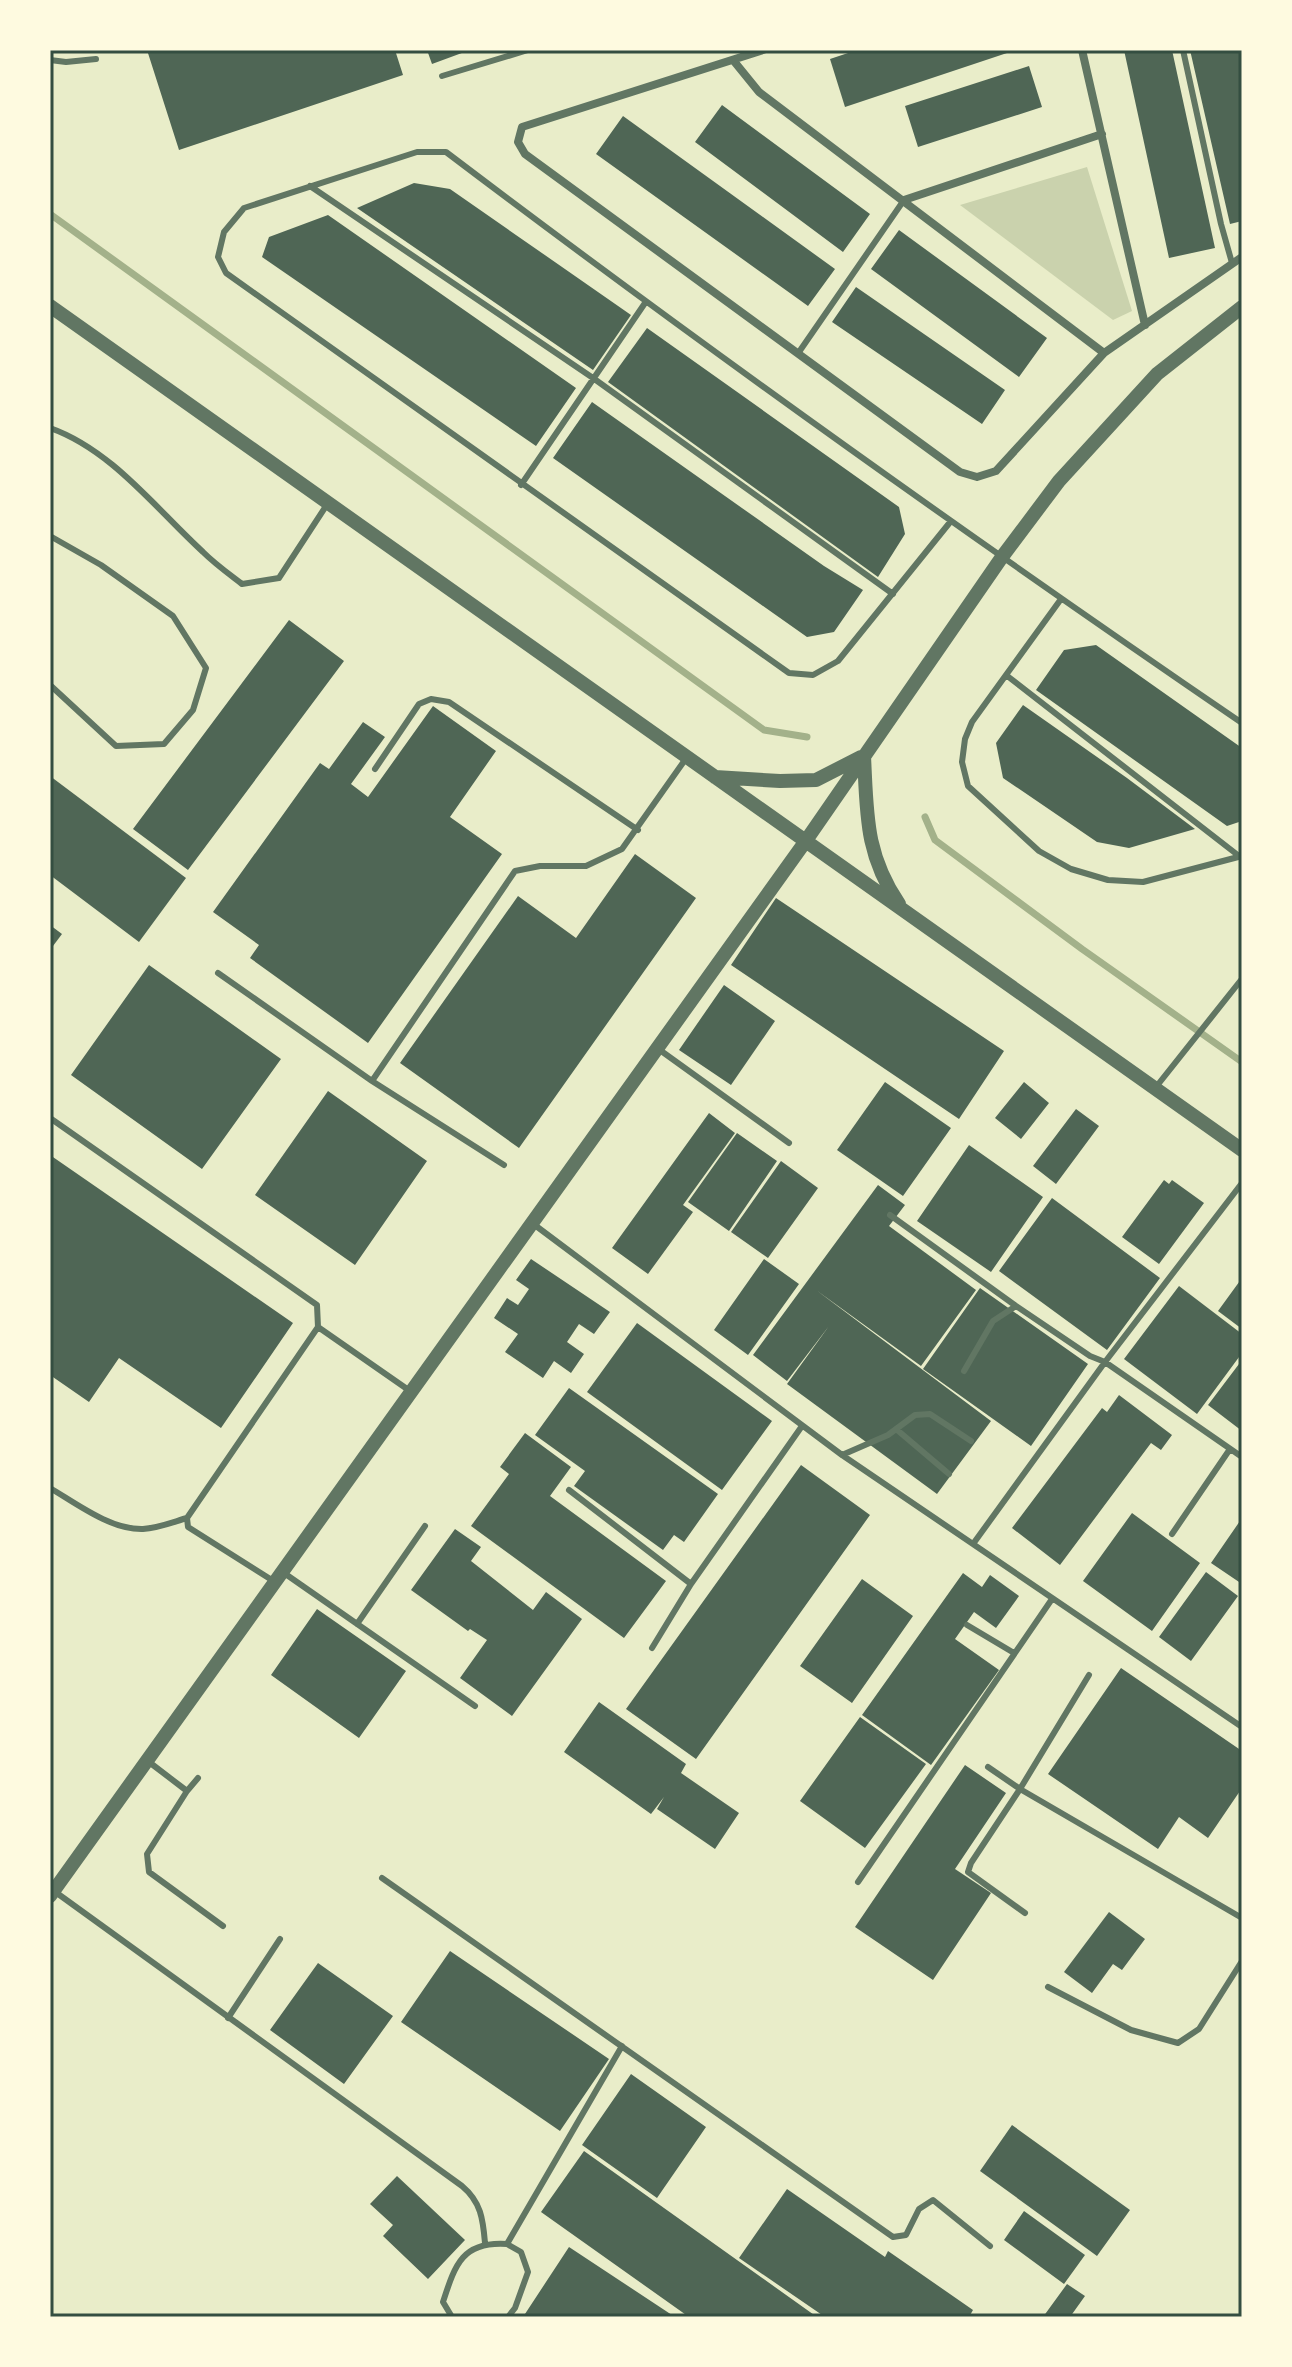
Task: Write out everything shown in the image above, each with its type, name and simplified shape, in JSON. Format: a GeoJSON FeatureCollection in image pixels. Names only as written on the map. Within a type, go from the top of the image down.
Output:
{"type":"FeatureCollection","features":[{"type":"Feature","properties":{"kind":"street"},"geometry":{"type":"LineString","coordinates":[[763,50],[522,127],[518,142],[525,154],[960,472],[977,477],[996,471],[1104,353],[1242,257]]}},
{"type":"Feature","properties":{"kind":"street"},"geometry":{"type":"LineString","coordinates":[[1082,50],[1145,325]]}},
{"type":"Feature","properties":{"kind":"street"},"geometry":{"type":"LineString","coordinates":[[733,60],[759,92],[1104,353]]}},
{"type":"Feature","properties":{"kind":"street"},"geometry":{"type":"LineString","coordinates":[[904,200],[1102,134]]}},
{"type":"Feature","properties":{"kind":"street"},"geometry":{"type":"LineString","coordinates":[[50,306],[1242,1150]]}},
{"type":"Feature","properties":{"kind":"street"},"geometry":{"type":"LineString","coordinates":[[52,1894],[805,842],[1002,557],[1059,481],[1137,395],[1168,364],[1242,307]]}},
{"type":"Feature","properties":{"kind":"street"},"geometry":{"type":"LineString","coordinates":[[715,777],[816,780],[861,760]]}},
{"type":"Feature","properties":{"kind":"street"},"geometry":{"type":"LineString","coordinates":[[861,760],[868,830],[884,881],[905,911]]}},
{"type":"Feature","properties":{"kind":"lane"},"geometry":{"type":"LineString","coordinates":[[442,76],[528,50]]}},
{"type":"Feature","properties":{"kind":"lane"},"geometry":{"type":"LineString","coordinates":[[1183,50],[1232,263]]}},
{"type":"Feature","properties":{"kind":"lane"},"geometry":{"type":"LineString","coordinates":[[50,60],[96,59]]}},
{"type":"Feature","properties":{"kind":"lane"},"geometry":{"type":"LineString","coordinates":[[951,521],[838,661],[813,675],[789,673],[226,273],[218,257],[224,232],[244,208],[417,152],[446,152],[645,303],[1061,599],[1242,723]]}},
{"type":"Feature","properties":{"kind":"lane"},"geometry":{"type":"LineString","coordinates":[[310,186],[593,378],[893,594]]}},
{"type":"Feature","properties":{"kind":"lane"},"geometry":{"type":"LineString","coordinates":[[799,352],[904,200]]}},
{"type":"Feature","properties":{"kind":"lane"},"geometry":{"type":"LineString","coordinates":[[521,485],[645,303]]}},
{"type":"Feature","properties":{"kind":"lane"},"geometry":{"type":"LineString","coordinates":[[50,428],[75,437],[137,486],[204,554],[242,584],[279,578],[328,503]]}},
{"type":"Feature","properties":{"kind":"lane"},"geometry":{"type":"LineString","coordinates":[[50,536],[101,565],[173,616],[206,668],[193,710],[164,744],[116,746],[50,685]]}},
{"type":"Feature","properties":{"kind":"lane"},"geometry":{"type":"LineString","coordinates":[[1061,599],[972,722],[965,739],[962,762],[968,786],[1039,851],[1071,869],[1108,880],[1143,882],[1241,856]]}},
{"type":"Feature","properties":{"kind":"lane"},"geometry":{"type":"LineString","coordinates":[[1006,675],[1241,856]]}},
{"type":"Feature","properties":{"kind":"lane"},"geometry":{"type":"LineString","coordinates":[[375,769],[419,704],[431,699],[449,702],[638,830]]}},
{"type":"Feature","properties":{"kind":"lane"},"geometry":{"type":"LineString","coordinates":[[372,1081],[515,871],[540,866],[586,866],[622,849],[687,757]]}},
{"type":"Feature","properties":{"kind":"lane"},"geometry":{"type":"LineString","coordinates":[[218,973],[372,1081],[504,1165]]}},
{"type":"Feature","properties":{"kind":"lane"},"geometry":{"type":"LineString","coordinates":[[1155,1088],[1241,980]]}},
{"type":"Feature","properties":{"kind":"lane"},"geometry":{"type":"LineString","coordinates":[[657,1048],[789,1143]]}},
{"type":"Feature","properties":{"kind":"lane"},"geometry":{"type":"LineString","coordinates":[[50,1118],[317,1305],[318,1327],[187,1518],[147,1529],[128,1528],[98,1516],[50,1488]]}},
{"type":"Feature","properties":{"kind":"lane"},"geometry":{"type":"LineString","coordinates":[[973,1544],[1105,1362],[1242,1183]]}},
{"type":"Feature","properties":{"kind":"lane"},"geometry":{"type":"LineString","coordinates":[[890,1215],[1016,1306],[1090,1356],[1105,1362],[1242,1457]]}},
{"type":"Feature","properties":{"kind":"lane"},"geometry":{"type":"LineString","coordinates":[[532,1223],[842,1455],[1242,1727]]}},
{"type":"Feature","properties":{"kind":"lane"},"geometry":{"type":"LineString","coordinates":[[964,1371],[993,1321],[1016,1306]]}},
{"type":"Feature","properties":{"kind":"lane"},"geometry":{"type":"LineString","coordinates":[[318,1327],[411,1392]]}},
{"type":"Feature","properties":{"kind":"lane"},"geometry":{"type":"LineString","coordinates":[[842,1455],[896,1429],[915,1415],[930,1414],[971,1441]]}},
{"type":"Feature","properties":{"kind":"lane"},"geometry":{"type":"LineString","coordinates":[[652,1648],[691,1584],[802,1426]]}},
{"type":"Feature","properties":{"kind":"lane"},"geometry":{"type":"LineString","coordinates":[[896,1429],[949,1474]]}},
{"type":"Feature","properties":{"kind":"lane"},"geometry":{"type":"LineString","coordinates":[[1172,1534],[1230,1449]]}},
{"type":"Feature","properties":{"kind":"lane"},"geometry":{"type":"LineString","coordinates":[[569,1490],[691,1584]]}},
{"type":"Feature","properties":{"kind":"lane"},"geometry":{"type":"LineString","coordinates":[[187,1518],[188,1527],[357,1624],[475,1706]]}},
{"type":"Feature","properties":{"kind":"lane"},"geometry":{"type":"LineString","coordinates":[[357,1624],[425,1526]]}},
{"type":"Feature","properties":{"kind":"lane"},"geometry":{"type":"LineString","coordinates":[[858,1882],[1052,1599]]}},
{"type":"Feature","properties":{"kind":"lane"},"geometry":{"type":"LineString","coordinates":[[967,1625],[1014,1653]]}},
{"type":"Feature","properties":{"kind":"lane"},"geometry":{"type":"LineString","coordinates":[[1025,1913],[968,1872],[1089,1675]]}},
{"type":"Feature","properties":{"kind":"lane"},"geometry":{"type":"LineString","coordinates":[[147,1761],[187,1791]]}},
{"type":"Feature","properties":{"kind":"lane"},"geometry":{"type":"LineString","coordinates":[[988,1767],[1020,1789],[1242,1918]]}},
{"type":"Feature","properties":{"kind":"lane"},"geometry":{"type":"LineString","coordinates":[[198,1778],[147,1854],[149,1872],[223,1926]]}},
{"type":"Feature","properties":{"kind":"lane"},"geometry":{"type":"LineString","coordinates":[[382,1878],[893,2237],[906,2235],[919,2209],[933,2200],[990,2246]]}},
{"type":"Feature","properties":{"kind":"lane"},"geometry":{"type":"LineString","coordinates":[[52,1894],[473,2196],[480,2206],[485,2243]]}},
{"type":"Feature","properties":{"kind":"lane"},"geometry":{"type":"LineString","coordinates":[[228,2018],[280,1939]]}},
{"type":"Feature","properties":{"kind":"lane"},"geometry":{"type":"LineString","coordinates":[[1048,1987],[1131,2030],[1178,2043],[1199,2029],[1242,1961]]}},
{"type":"Feature","properties":{"kind":"lane"},"geometry":{"type":"LineString","coordinates":[[507,2244],[622,2046]]}},
{"type":"Feature","properties":{"kind":"lane"},"geometry":{"type":"LineString","coordinates":[[452,2317],[443,2302],[453,2271],[468,2252],[485,2243],[507,2244],[521,2252],[528,2272],[515,2308],[508,2317]]}},
{"type":"Feature","properties":{"kind":"green space"},"geometry":{"type":"Polygon","coordinates":[[[1087,167],[1132,311],[1113,320],[960,205],[1087,167]]]}},
{"type":"Feature","properties":{"kind":"building"},"geometry":{"type":"Polygon","coordinates":[[[147,50],[395,50],[403,75],[179,150],[147,50]]]}},
{"type":"Feature","properties":{"kind":"building"},"geometry":{"type":"Polygon","coordinates":[[[427,50],[470,50],[432,64],[427,50]]]}},
{"type":"Feature","properties":{"kind":"building"},"geometry":{"type":"Polygon","coordinates":[[[857,50],[1013,51],[845,107],[830,59],[857,50]]]}},
{"type":"Feature","properties":{"kind":"building"},"geometry":{"type":"Polygon","coordinates":[[[1124,50],[1172,50],[1215,248],[1169,258],[1124,50]]]}},
{"type":"Feature","properties":{"kind":"building"},"geometry":{"type":"Polygon","coordinates":[[[1190,50],[1239,50],[1242,62],[1242,221],[1230,224],[1190,50]]]}},
{"type":"Feature","properties":{"kind":"building"},"geometry":{"type":"Polygon","coordinates":[[[1029,66],[1042,107],[918,147],[905,106],[1029,66]]]}},
{"type":"Feature","properties":{"kind":"building"},"geometry":{"type":"Polygon","coordinates":[[[722,105],[870,214],[843,252],[695,142],[722,105]]]}},
{"type":"Feature","properties":{"kind":"building"},"geometry":{"type":"Polygon","coordinates":[[[623,116],[835,269],[808,306],[596,154],[623,116]]]}},
{"type":"Feature","properties":{"kind":"building"},"geometry":{"type":"Polygon","coordinates":[[[414,183],[450,189],[631,315],[593,370],[357,208],[414,183]]]}},
{"type":"Feature","properties":{"kind":"building"},"geometry":{"type":"Polygon","coordinates":[[[328,215],[576,388],[536,446],[262,257],[269,237],[328,215]]]}},
{"type":"Feature","properties":{"kind":"building"},"geometry":{"type":"Polygon","coordinates":[[[899,230],[1047,338],[1019,377],[871,269],[899,230]]]}},
{"type":"Feature","properties":{"kind":"building"},"geometry":{"type":"Polygon","coordinates":[[[856,287],[1005,390],[982,424],[832,322],[856,287]]]}},
{"type":"Feature","properties":{"kind":"building"},"geometry":{"type":"Polygon","coordinates":[[[647,328],[899,507],[905,534],[878,577],[608,382],[647,328]]]}},
{"type":"Feature","properties":{"kind":"building"},"geometry":{"type":"Polygon","coordinates":[[[592,402],[824,566],[863,590],[834,632],[807,637],[553,458],[592,402]]]}},
{"type":"Feature","properties":{"kind":"building"},"geometry":{"type":"Polygon","coordinates":[[[289,620],[344,661],[188,870],[133,829],[289,620]]]}},
{"type":"Feature","properties":{"kind":"building"},"geometry":{"type":"Polygon","coordinates":[[[1096,645],[1242,748],[1242,821],[1227,826],[1036,690],[1064,650],[1096,645]]]}},
{"type":"Feature","properties":{"kind":"building"},"geometry":{"type":"Polygon","coordinates":[[[1023,705],[1195,829],[1129,848],[1097,842],[1003,778],[996,743],[1023,705]]]}},
{"type":"Feature","properties":{"kind":"building"},"geometry":{"type":"Polygon","coordinates":[[[433,706],[496,751],[450,817],[502,854],[368,1043],[250,958],[259,945],[213,912],[320,763],[329,769],[363,722],[385,737],[351,784],[368,797],[433,706]]]}},
{"type":"Feature","properties":{"kind":"building"},"geometry":{"type":"Polygon","coordinates":[[[50,776],[186,878],[139,942],[50,875],[50,776]]]}},
{"type":"Feature","properties":{"kind":"building"},"geometry":{"type":"Polygon","coordinates":[[[635,854],[696,898],[519,1148],[400,1063],[518,896],[576,938],[635,854]]]}},
{"type":"Feature","properties":{"kind":"building"},"geometry":{"type":"Polygon","coordinates":[[[776,898],[1004,1051],[959,1119],[731,965],[776,898]]]}},
{"type":"Feature","properties":{"kind":"building"},"geometry":{"type":"Polygon","coordinates":[[[50,925],[62,934],[50,950],[50,925]]]}},
{"type":"Feature","properties":{"kind":"building"},"geometry":{"type":"Polygon","coordinates":[[[149,965],[281,1059],[202,1169],[71,1075],[149,965]]]}},
{"type":"Feature","properties":{"kind":"building"},"geometry":{"type":"Polygon","coordinates":[[[724,985],[775,1021],[731,1085],[679,1050],[724,985]]]}},
{"type":"Feature","properties":{"kind":"building"},"geometry":{"type":"Polygon","coordinates":[[[885,1082],[951,1128],[903,1196],[837,1150],[885,1082]]]}},
{"type":"Feature","properties":{"kind":"building"},"geometry":{"type":"Polygon","coordinates":[[[1024,1082],[1049,1103],[1021,1139],[995,1118],[1024,1082]]]}},
{"type":"Feature","properties":{"kind":"building"},"geometry":{"type":"Polygon","coordinates":[[[328,1091],[427,1161],[355,1265],[255,1195],[328,1091]]]}},
{"type":"Feature","properties":{"kind":"building"},"geometry":{"type":"Polygon","coordinates":[[[1076,1109],[1099,1126],[1056,1184],[1033,1166],[1076,1109]]]}},
{"type":"Feature","properties":{"kind":"building"},"geometry":{"type":"Polygon","coordinates":[[[709,1113],[735,1133],[683,1205],[693,1212],[648,1274],[612,1248],[709,1113]]]}},
{"type":"Feature","properties":{"kind":"building"},"geometry":{"type":"Polygon","coordinates":[[[737,1133],[777,1161],[729,1231],[688,1202],[737,1133]]]}},
{"type":"Feature","properties":{"kind":"building"},"geometry":{"type":"Polygon","coordinates":[[[969,1145],[1043,1197],[991,1272],[917,1221],[969,1145]]]}},
{"type":"Feature","properties":{"kind":"building"},"geometry":{"type":"Polygon","coordinates":[[[50,1155],[293,1323],[221,1428],[119,1358],[89,1402],[50,1375],[50,1155]]]}},
{"type":"Feature","properties":{"kind":"building"},"geometry":{"type":"Polygon","coordinates":[[[781,1161],[818,1188],[768,1258],[731,1232],[781,1161]]]}},
{"type":"Feature","properties":{"kind":"building"},"geometry":{"type":"Polygon","coordinates":[[[1164,1180],[1169,1184],[1172,1180],[1204,1203],[1159,1264],[1122,1237],[1164,1180]]]}},
{"type":"Feature","properties":{"kind":"building"},"geometry":{"type":"Polygon","coordinates":[[[878,1185],[905,1205],[889,1226],[976,1290],[921,1366],[816,1290],[991,1421],[937,1494],[787,1384],[829,1326],[787,1381],[753,1355],[878,1185]]]}},
{"type":"Feature","properties":{"kind":"building"},"geometry":{"type":"Polygon","coordinates":[[[1052,1198],[1160,1278],[1107,1350],[999,1271],[1052,1198]]]}},
{"type":"Feature","properties":{"kind":"building"},"geometry":{"type":"Polygon","coordinates":[[[531,1259],[610,1312],[594,1334],[579,1324],[567,1342],[584,1354],[571,1373],[554,1361],[543,1378],[505,1352],[518,1334],[494,1318],[507,1298],[518,1305],[529,1289],[516,1280],[531,1259]]]}},
{"type":"Feature","properties":{"kind":"building"},"geometry":{"type":"Polygon","coordinates":[[[764,1259],[799,1284],[748,1355],[714,1330],[764,1259]]]}},
{"type":"Feature","properties":{"kind":"building"},"geometry":{"type":"Polygon","coordinates":[[[1242,1278],[1242,1329],[1218,1311],[1242,1278]]]}},
{"type":"Feature","properties":{"kind":"building"},"geometry":{"type":"Polygon","coordinates":[[[1179,1286],[1242,1334],[1242,1353],[1197,1414],[1124,1359],[1179,1286]]]}},
{"type":"Feature","properties":{"kind":"building"},"geometry":{"type":"Polygon","coordinates":[[[980,1288],[1088,1364],[1031,1446],[923,1369],[980,1288]]]}},
{"type":"Feature","properties":{"kind":"building"},"geometry":{"type":"Polygon","coordinates":[[[637,1323],[772,1421],[722,1490],[587,1392],[637,1323]]]}},
{"type":"Feature","properties":{"kind":"building"},"geometry":{"type":"Polygon","coordinates":[[[1242,1360],[1242,1431],[1208,1405],[1242,1360]]]}},
{"type":"Feature","properties":{"kind":"building"},"geometry":{"type":"Polygon","coordinates":[[[569,1388],[718,1494],[684,1542],[674,1535],[663,1550],[574,1486],[585,1471],[535,1435],[569,1388]]]}},
{"type":"Feature","properties":{"kind":"building"},"geometry":{"type":"Polygon","coordinates":[[[1119,1395],[1172,1435],[1161,1450],[1151,1443],[1060,1565],[1012,1528],[1102,1408],[1107,1412],[1119,1395]]]}},
{"type":"Feature","properties":{"kind":"building"},"geometry":{"type":"Polygon","coordinates":[[[525,1433],[571,1467],[550,1496],[666,1581],[624,1638],[471,1526],[509,1474],[500,1467],[525,1433]]]}},
{"type":"Feature","properties":{"kind":"building"},"geometry":{"type":"Polygon","coordinates":[[[801,1465],[870,1515],[696,1759],[626,1709],[801,1465]]]}},
{"type":"Feature","properties":{"kind":"building"},"geometry":{"type":"Polygon","coordinates":[[[1132,1513],[1200,1563],[1152,1631],[1083,1581],[1132,1513]]]}},
{"type":"Feature","properties":{"kind":"building"},"geometry":{"type":"Polygon","coordinates":[[[1242,1518],[1242,1584],[1211,1563],[1242,1518]]]}},
{"type":"Feature","properties":{"kind":"building"},"geometry":{"type":"Polygon","coordinates":[[[455,1529],[481,1547],[471,1561],[533,1610],[546,1592],[582,1619],[512,1716],[460,1678],[487,1640],[470,1629],[468,1631],[411,1590],[455,1529]]]}},
{"type":"Feature","properties":{"kind":"building"},"geometry":{"type":"Polygon","coordinates":[[[1206,1572],[1238,1596],[1191,1661],[1159,1637],[1206,1572]]]}},
{"type":"Feature","properties":{"kind":"building"},"geometry":{"type":"Polygon","coordinates":[[[963,1573],[982,1587],[990,1575],[1019,1596],[996,1628],[974,1612],[955,1639],[999,1670],[931,1765],[862,1715],[963,1573]]]}},
{"type":"Feature","properties":{"kind":"building"},"geometry":{"type":"Polygon","coordinates":[[[862,1579],[913,1616],[852,1703],[800,1666],[862,1579]]]}},
{"type":"Feature","properties":{"kind":"building"},"geometry":{"type":"Polygon","coordinates":[[[317,1609],[406,1671],[359,1738],[271,1675],[317,1609]]]}},
{"type":"Feature","properties":{"kind":"building"},"geometry":{"type":"Polygon","coordinates":[[[1121,1668],[1242,1751],[1242,1788],[1208,1838],[1179,1817],[1158,1849],[1048,1774],[1121,1668]]]}},
{"type":"Feature","properties":{"kind":"building"},"geometry":{"type":"Polygon","coordinates":[[[599,1702],[686,1764],[681,1773],[739,1813],[715,1849],[657,1809],[664,1797],[651,1814],[564,1752],[599,1702]]]}},
{"type":"Feature","properties":{"kind":"building"},"geometry":{"type":"Polygon","coordinates":[[[860,1717],[926,1764],[865,1848],[800,1801],[860,1717]]]}},
{"type":"Feature","properties":{"kind":"building"},"geometry":{"type":"Polygon","coordinates":[[[965,1765],[1006,1793],[955,1869],[991,1893],[933,1980],[855,1927],[965,1765]]]}},
{"type":"Feature","properties":{"kind":"building"},"geometry":{"type":"Polygon","coordinates":[[[1109,1912],[1145,1939],[1122,1970],[1113,1964],[1092,1993],[1064,1972],[1109,1912]]]}},
{"type":"Feature","properties":{"kind":"building"},"geometry":{"type":"Polygon","coordinates":[[[450,1951],[609,2059],[560,2131],[401,2022],[450,1951]]]}},
{"type":"Feature","properties":{"kind":"building"},"geometry":{"type":"Polygon","coordinates":[[[318,1963],[393,2016],[344,2084],[270,2030],[318,1963]]]}},
{"type":"Feature","properties":{"kind":"building"},"geometry":{"type":"Polygon","coordinates":[[[631,2074],[706,2127],[657,2198],[582,2145],[631,2074]]]}},
{"type":"Feature","properties":{"kind":"building"},"geometry":{"type":"Polygon","coordinates":[[[1012,2125],[1130,2210],[1097,2256],[980,2171],[1012,2125]]]}},
{"type":"Feature","properties":{"kind":"building"},"geometry":{"type":"Polygon","coordinates":[[[584,2151],[817,2317],[689,2317],[541,2212],[584,2151]]]}},
{"type":"Feature","properties":{"kind":"building"},"geometry":{"type":"Polygon","coordinates":[[[397,2176],[465,2240],[428,2279],[383,2236],[393,2225],[370,2204],[397,2176]]]}},
{"type":"Feature","properties":{"kind":"building"},"geometry":{"type":"Polygon","coordinates":[[[787,2189],[885,2257],[888,2251],[973,2310],[969,2317],[825,2317],[739,2258],[787,2189]]]}},
{"type":"Feature","properties":{"kind":"building"},"geometry":{"type":"Polygon","coordinates":[[[1024,2211],[1085,2255],[1064,2284],[1004,2240],[1024,2211]]]}},
{"type":"Feature","properties":{"kind":"building"},"geometry":{"type":"Polygon","coordinates":[[[569,2247],[675,2317],[523,2317],[569,2247]]]}},
{"type":"Feature","properties":{"kind":"building"},"geometry":{"type":"Polygon","coordinates":[[[1067,2284],[1085,2296],[1070,2317],[1043,2317],[1067,2284]]]}},
{"type":"Feature","properties":{"kind":"waterway"},"geometry":{"type":"LineString","coordinates":[[50,214],[764,730],[807,737]]}},
{"type":"Feature","properties":{"kind":"waterway"},"geometry":{"type":"LineString","coordinates":[[925,817],[935,840],[1242,1062]]}}]}
